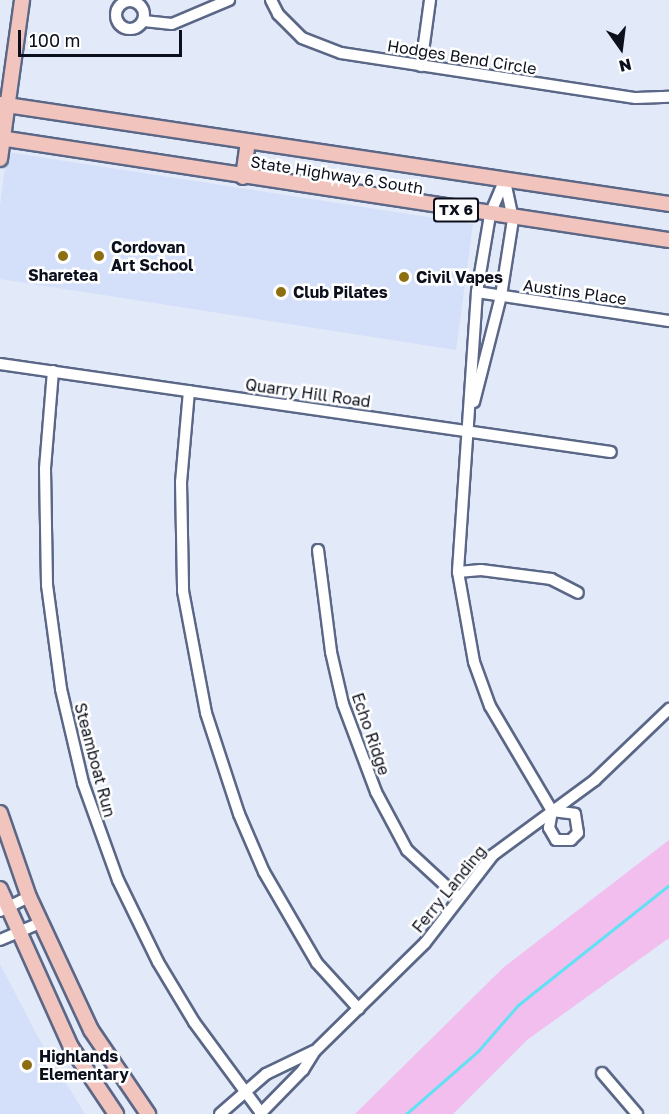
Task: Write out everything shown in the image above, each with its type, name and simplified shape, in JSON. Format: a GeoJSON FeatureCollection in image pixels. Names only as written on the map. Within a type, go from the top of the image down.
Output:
{"type":"FeatureCollection","features":[{"type":"Feature","properties":{"kind":"main road"},"geometry":{"type":"LineString","coordinates":[[0,159],[4,105],[22,0]]}},
{"type":"Feature","properties":{"kind":"main road","name":"State Highway 6 South"},"geometry":{"type":"LineString","coordinates":[[4,105],[669,204]]}},
{"type":"Feature","properties":{"kind":"main road","name":"State Highway 6 South"},"geometry":{"type":"LineString","coordinates":[[2,139],[513,219],[669,240]]}},
{"type":"Feature","properties":{"kind":"main road"},"geometry":{"type":"LineString","coordinates":[[243,177],[248,141]]}},
{"type":"Feature","properties":{"kind":"main road"},"geometry":{"type":"LineString","coordinates":[[0,813],[29,897],[91,1030],[148,1114]]}},
{"type":"Feature","properties":{"kind":"main road"},"geometry":{"type":"LineString","coordinates":[[0,889],[3,909],[71,1047],[116,1114]]}},
{"type":"Feature","properties":{"kind":"street"},"geometry":{"type":"LineString","coordinates":[[144,21],[172,24],[229,0]]}},
{"type":"Feature","properties":{"kind":"street","name":"Hodges Bend Circle"},"geometry":{"type":"LineString","coordinates":[[271,0],[289,27],[322,48],[421,66],[636,98],[669,97]]}},
{"type":"Feature","properties":{"kind":"street"},"geometry":{"type":"LineString","coordinates":[[421,66],[430,0]]}},
{"type":"Feature","properties":{"kind":"street"},"geometry":{"type":"LineString","coordinates":[[505,179],[490,215],[477,292],[458,572],[474,662],[490,706],[552,811]]}},
{"type":"Feature","properties":{"kind":"street"},"geometry":{"type":"LineString","coordinates":[[467,431],[501,296],[513,219],[505,179]]}},
{"type":"Feature","properties":{"kind":"street","name":"Austins Place"},"geometry":{"type":"LineString","coordinates":[[477,292],[669,321]]}},
{"type":"Feature","properties":{"kind":"street","name":"Quarry Hill Road"},"geometry":{"type":"LineString","coordinates":[[0,364],[611,452]]}},
{"type":"Feature","properties":{"kind":"street","name":"Steamboat Run"},"geometry":{"type":"LineString","coordinates":[[53,371],[45,469],[47,585],[71,740],[100,833],[137,922],[188,1012],[243,1092],[261,1114]]}},
{"type":"Feature","properties":{"kind":"street"},"geometry":{"type":"LineString","coordinates":[[189,391],[181,482],[183,591],[206,713],[239,814],[264,872],[317,963],[359,1009]]}},
{"type":"Feature","properties":{"kind":"street","name":"Echo Ridge"},"geometry":{"type":"LineString","coordinates":[[318,550],[333,662],[343,704],[376,792],[407,850],[459,898]]}},
{"type":"Feature","properties":{"kind":"street"},"geometry":{"type":"LineString","coordinates":[[458,572],[481,570],[552,579],[578,593]]}},
{"type":"Feature","properties":{"kind":"street","name":"Ferry Landing"},"geometry":{"type":"LineString","coordinates":[[261,1114],[303,1070],[315,1051],[425,943],[493,855],[595,780],[669,709]]}},
{"type":"Feature","properties":{"kind":"street"},"geometry":{"type":"LineString","coordinates":[[3,909],[29,897]]}},
{"type":"Feature","properties":{"kind":"street"},"geometry":{"type":"LineString","coordinates":[[0,940],[40,923]]}},
{"type":"Feature","properties":{"kind":"street","name":"Ferry Landing"},"geometry":{"type":"LineString","coordinates":[[220,1114],[243,1092],[282,1065],[315,1051]]}},
{"type":"Feature","properties":{"kind":"street"},"geometry":{"type":"LineString","coordinates":[[602,1073],[637,1114]]}},
{"type":"Feature","properties":{"kind":"shaded area"},"geometry":{"type":"Polygon","coordinates":[[[7,152],[473,224],[456,350],[0,279],[0,206],[7,152]]]}},
{"type":"Feature","properties":{"kind":"shaded area"},"geometry":{"type":"Polygon","coordinates":[[[669,840],[669,938],[527,1040],[453,1114],[355,1114],[504,967],[669,840]]]}},
{"type":"Feature","properties":{"kind":"shaded area","name":"Highlands Elementary"},"geometry":{"type":"Polygon","coordinates":[[[0,964],[38,1037],[85,1114],[0,1114],[0,964]]]}},
{"type":"Feature","properties":{"kind":"waterway"},"geometry":{"type":"LineString","coordinates":[[406,1114],[478,1051],[518,1005],[669,885]]}},
{"type":"Feature","properties":{"kind":"place","name":"Sharetea"},"geometry":{"type":"Point","coordinates":[63,256]}},
{"type":"Feature","properties":{"kind":"place","name":"Cordovan Art School"},"geometry":{"type":"Point","coordinates":[99,256]}},
{"type":"Feature","properties":{"kind":"place","name":"Civil Vapes"},"geometry":{"type":"Point","coordinates":[404,277]}},
{"type":"Feature","properties":{"kind":"place","name":"Club Pilates"},"geometry":{"type":"Point","coordinates":[281,292]}},
{"type":"Feature","properties":{"kind":"place","name":"Highlands Elementary"},"geometry":{"type":"Point","coordinates":[27,1065]}}]}
